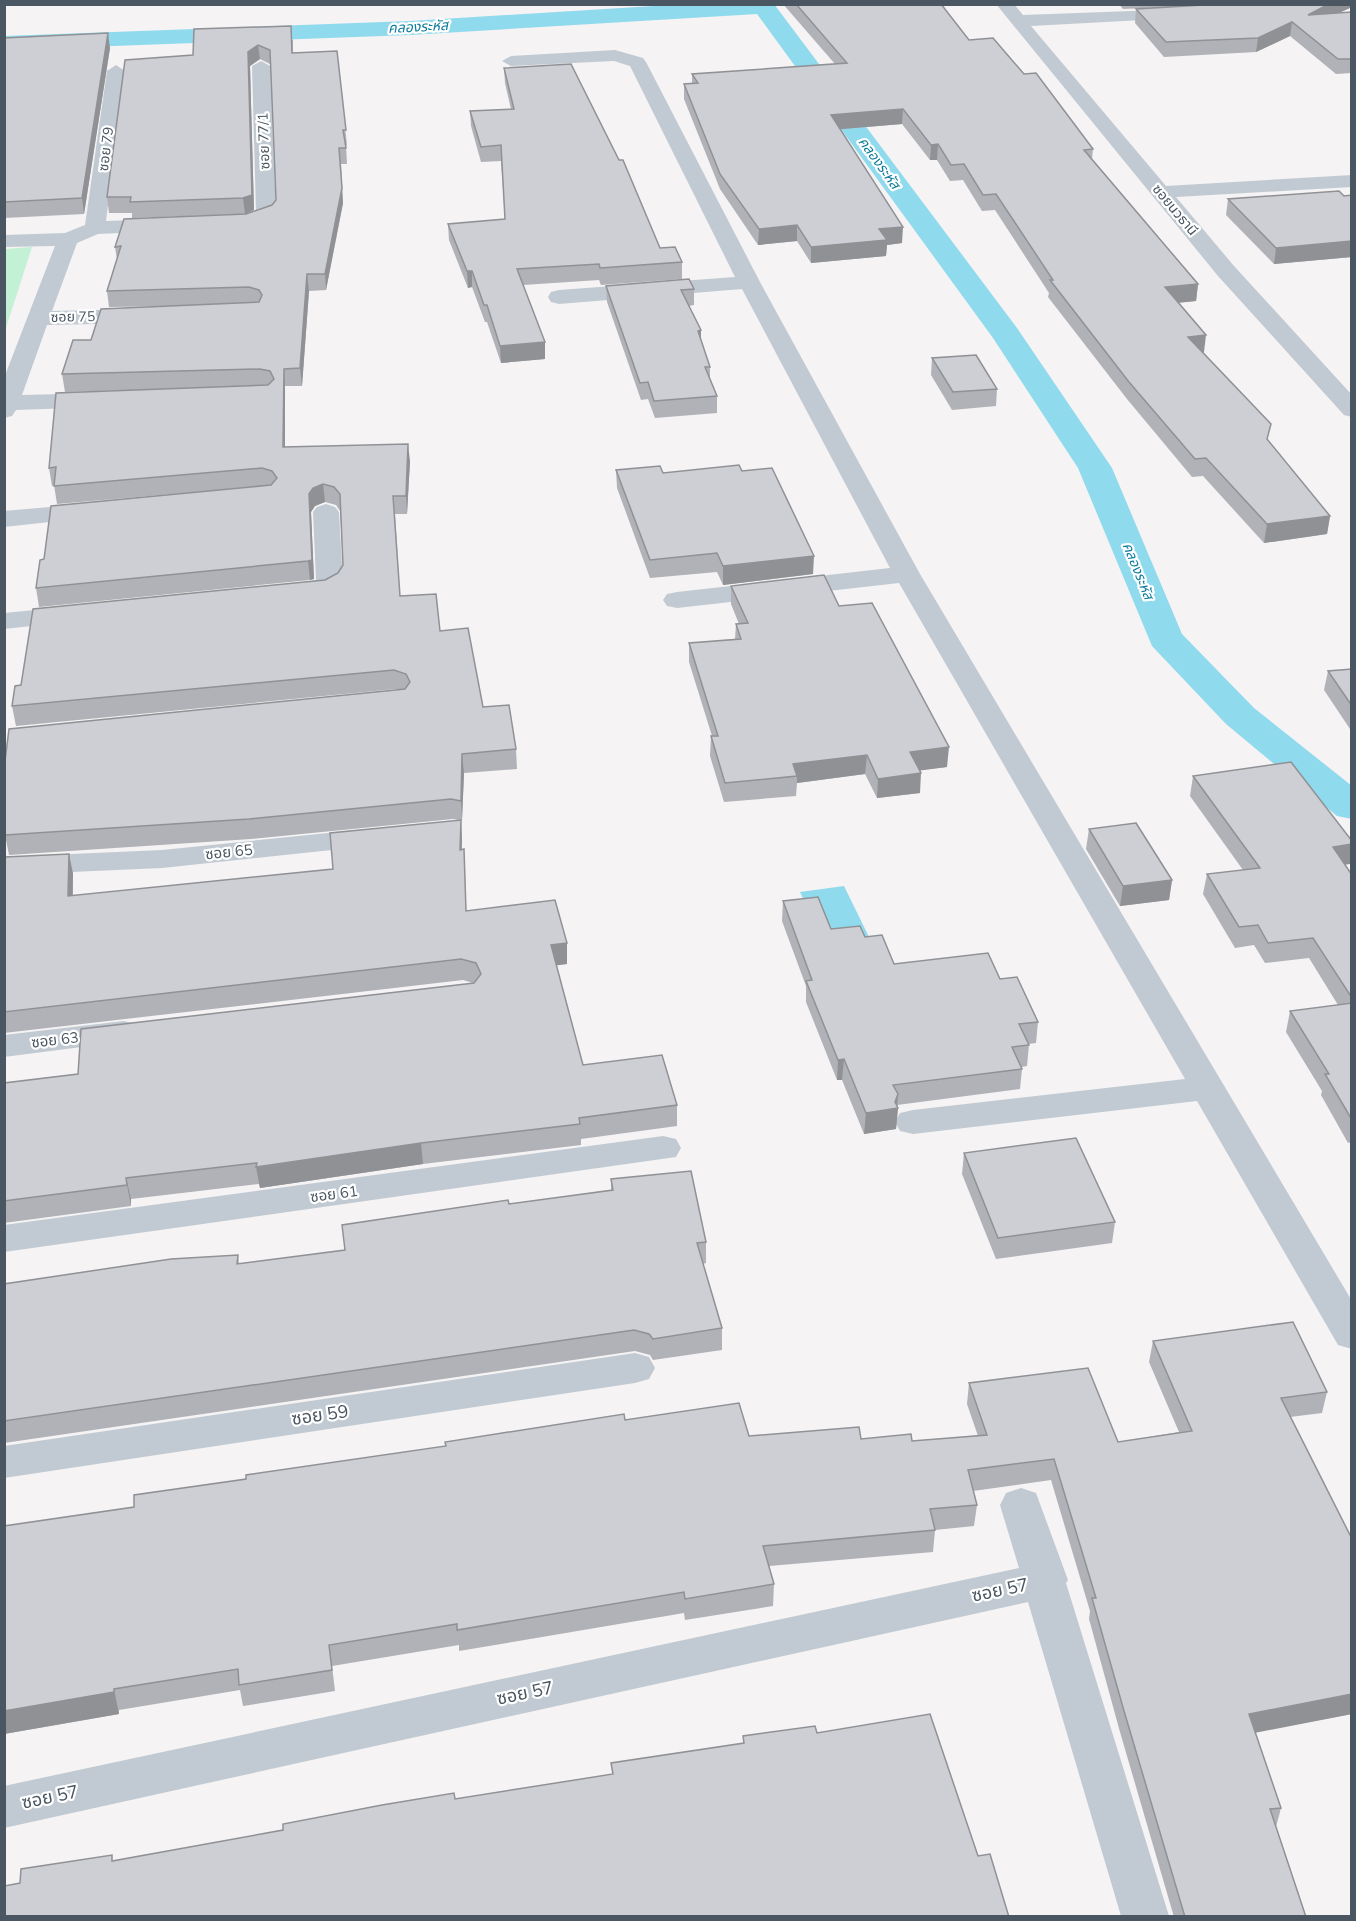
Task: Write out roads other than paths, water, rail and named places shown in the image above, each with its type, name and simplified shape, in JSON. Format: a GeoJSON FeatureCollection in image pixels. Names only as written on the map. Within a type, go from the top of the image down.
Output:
{"type":"FeatureCollection","features":[{"type":"Feature","properties":{"kind":"street","name":"ซอยนวธานี"},"geometry":{"type":"LineString","coordinates":[[1004,4],[1226,271],[1352,410]]}},
{"type":"Feature","properties":{"kind":"street"},"geometry":{"type":"LineString","coordinates":[[1017,21],[1202,12]]}},
{"type":"Feature","properties":{"kind":"street"},"geometry":{"type":"LineString","coordinates":[[511,61],[615,55],[637,62],[749,282],[907,574],[1352,1335]]}},
{"type":"Feature","properties":{"kind":"street","name":"ซอย 77/1"},"geometry":{"type":"LineString","coordinates":[[213,224],[248,222],[266,215],[261,66]]}},
{"type":"Feature","properties":{"kind":"street","name":"ซอย 79"},"geometry":{"type":"LineString","coordinates":[[95,228],[116,70]]}},
{"type":"Feature","properties":{"kind":"street"},"geometry":{"type":"LineString","coordinates":[[1160,192],[1352,181]]}},
{"type":"Feature","properties":{"kind":"street"},"geometry":{"type":"LineString","coordinates":[[4,241],[68,239],[95,228],[189,224]]}},
{"type":"Feature","properties":{"kind":"street"},"geometry":{"type":"LineString","coordinates":[[68,239],[5,405],[122,399]]}},
{"type":"Feature","properties":{"kind":"street"},"geometry":{"type":"LineString","coordinates":[[560,297],[749,282]]}},
{"type":"Feature","properties":{"kind":"street","name":"ซอย 75"},"geometry":{"type":"LineString","coordinates":[[39,318],[168,315]]}},
{"type":"Feature","properties":{"kind":"street"},"geometry":{"type":"LineString","coordinates":[[4,519],[122,509]]}},
{"type":"Feature","properties":{"kind":"street"},"geometry":{"type":"LineString","coordinates":[[264,596],[317,590],[330,584],[326,512]]}},
{"type":"Feature","properties":{"kind":"street"},"geometry":{"type":"LineString","coordinates":[[677,600],[907,574]]}},
{"type":"Feature","properties":{"kind":"street"},"geometry":{"type":"LineString","coordinates":[[4,621],[99,612]]}},
{"type":"Feature","properties":{"kind":"street","name":"ซอย 65"},"geometry":{"type":"LineString","coordinates":[[4,866],[162,859],[406,834]]}},
{"type":"Feature","properties":{"kind":"street","name":"ซอย 63"},"geometry":{"type":"LineString","coordinates":[[4,1046],[157,1028]]}},
{"type":"Feature","properties":{"kind":"street"},"geometry":{"type":"LineString","coordinates":[[913,1122],[1208,1088]]}},
{"type":"Feature","properties":{"kind":"street","name":"ซอย 61"},"geometry":{"type":"LineString","coordinates":[[4,1239],[663,1148]]}},
{"type":"Feature","properties":{"kind":"street","name":"ซอย 59"},"geometry":{"type":"LineString","coordinates":[[4,1462],[635,1368]]}},
{"type":"Feature","properties":{"kind":"street"},"geometry":{"type":"LineString","coordinates":[[1021,1505],[1046,1580],[1145,1917]]}},
{"type":"Feature","properties":{"kind":"street","name":"ซอย 57"},"geometry":{"type":"LineString","coordinates":[[4,1807],[1046,1580]]}},
{"type":"Feature","properties":{"kind":"water"},"geometry":{"type":"Polygon","coordinates":[[[844,886],[869,937],[824,943],[800,892],[844,886]]]}},
{"type":"Feature","properties":{"kind":"waterway","name":"คลองระหัส"},"geometry":{"type":"LineString","coordinates":[[4,43],[410,28],[764,7],[1006,335],[1095,468],[1165,638],[1240,716],[1352,807]]}}]}
